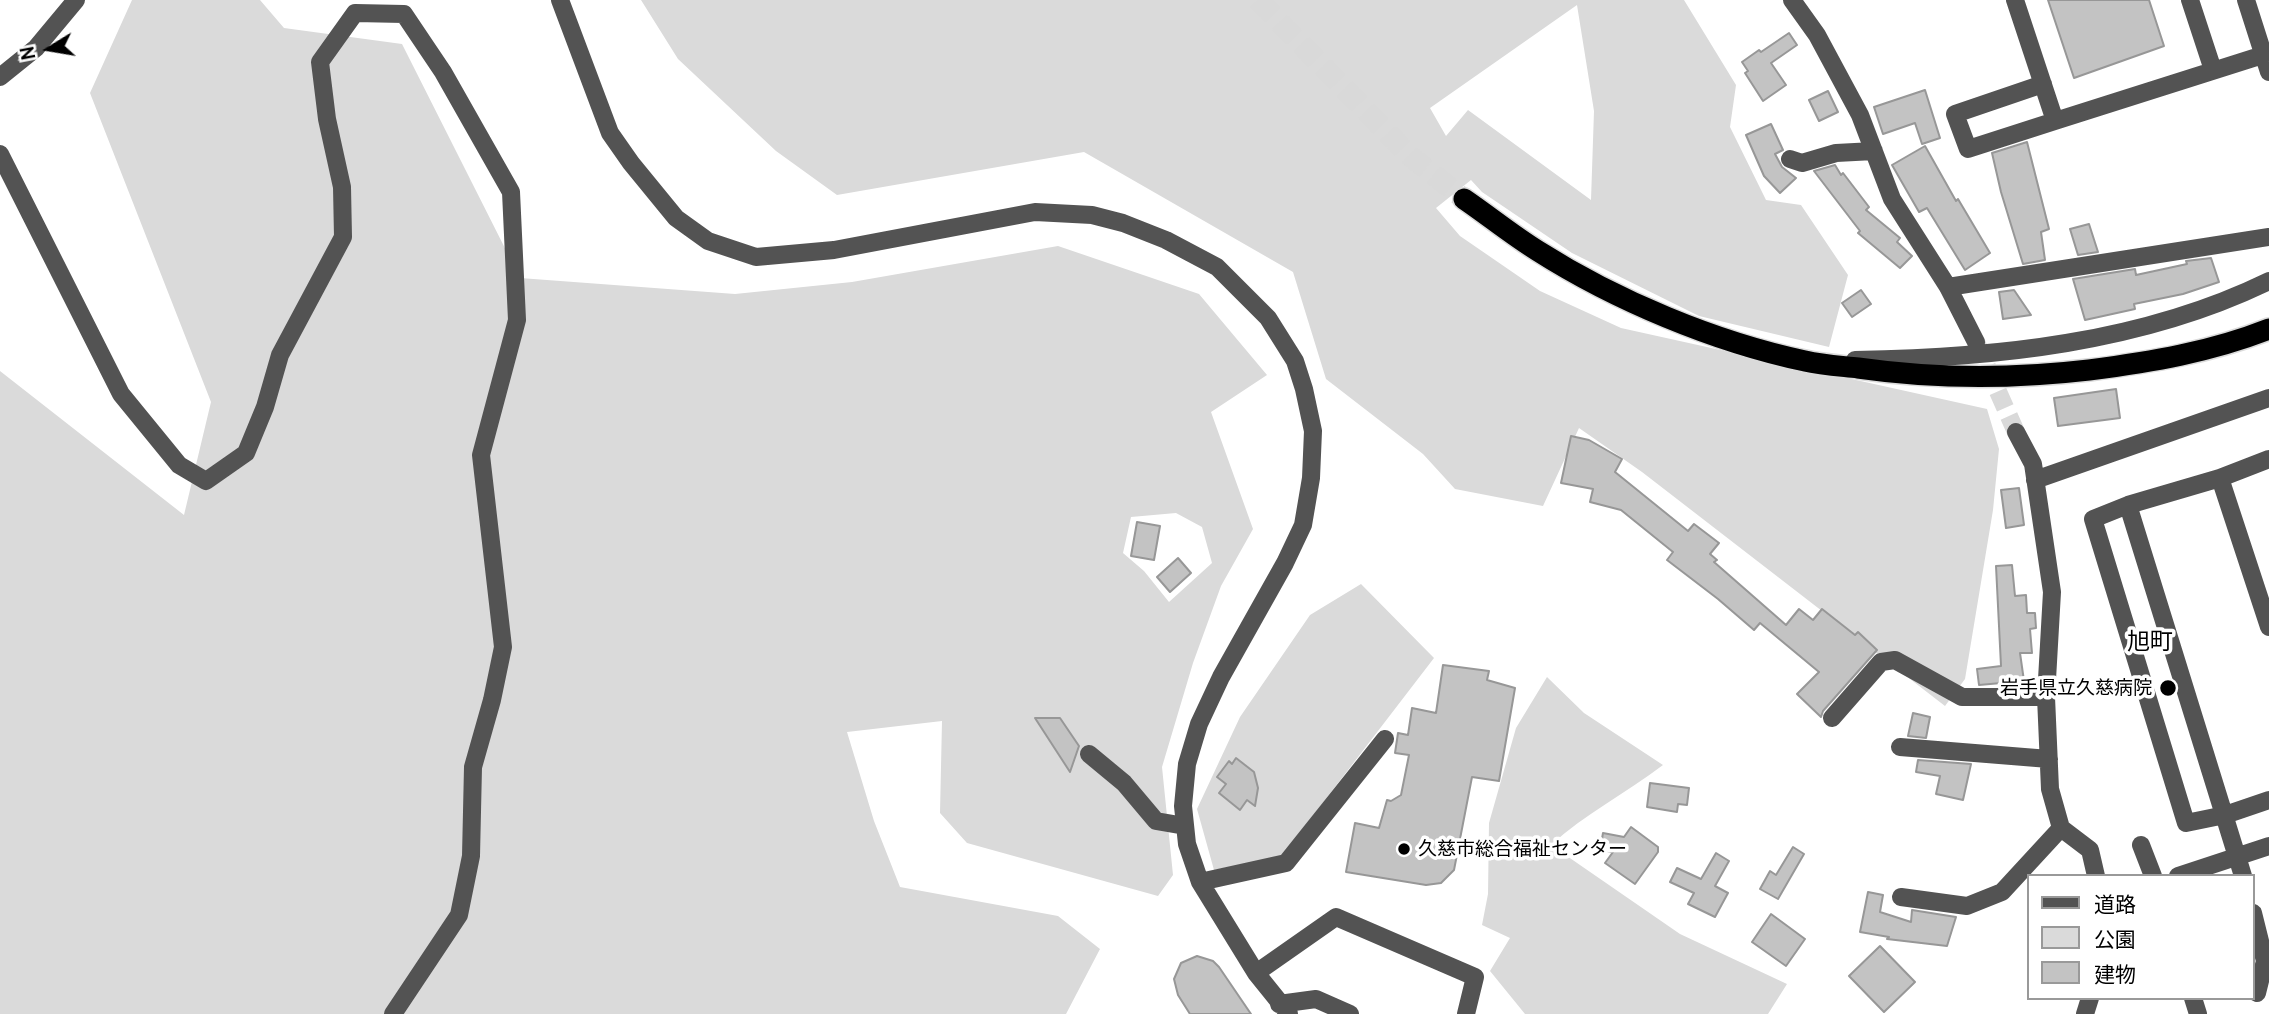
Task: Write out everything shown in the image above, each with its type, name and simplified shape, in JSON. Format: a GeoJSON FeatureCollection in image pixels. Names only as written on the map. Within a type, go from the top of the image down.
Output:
{"type":"FeatureCollection","features":[{"type":"Feature","properties":{"kind":"highway"},"geometry":{"type":"LineString","coordinates":[[1464,199],[1538,251],[1600,285],[1671,318],[1742,344],[1806,361],[1960,378],[2051,374],[2161,360],[2208,349],[2269,329]]}},
{"type":"Feature","properties":{"kind":"street"},"geometry":{"type":"LineString","coordinates":[[0,77],[36,48],[76,0]]}},
{"type":"Feature","properties":{"kind":"street"},"geometry":{"type":"LineString","coordinates":[[560,0],[610,132],[631,163],[676,218],[708,241],[756,257],[835,250],[1035,212],[1092,215],[1156,236],[1217,267],[1268,318],[1295,361],[1309,410],[1313,431],[1311,478],[1303,525],[1285,563],[1221,677],[1199,724],[1187,764],[1183,806],[1187,844],[1200,882],[1256,973],[1284,1009],[1316,999],[1350,1014]]}},
{"type":"Feature","properties":{"kind":"street"},"geometry":{"type":"LineString","coordinates":[[1792,0],[1816,34],[1860,115],[1892,199],[1948,287],[1976,342]]}},
{"type":"Feature","properties":{"kind":"street"},"geometry":{"type":"LineString","coordinates":[[2015,0],[2055,121]]}},
{"type":"Feature","properties":{"kind":"street"},"geometry":{"type":"LineString","coordinates":[[2190,0],[2213,70]]}},
{"type":"Feature","properties":{"kind":"street"},"geometry":{"type":"LineString","coordinates":[[2043,84],[1955,114],[1968,149],[2213,70],[2268,67],[2246,0]]}},
{"type":"Feature","properties":{"kind":"street"},"geometry":{"type":"LineString","coordinates":[[0,153],[121,394],[179,465],[205,481],[246,453],[265,407],[280,355],[343,237],[342,187],[327,119],[320,62],[355,13],[404,13],[443,72],[511,192],[517,320],[481,455],[503,647],[492,701],[473,767],[471,856],[459,915],[393,1014]]}},
{"type":"Feature","properties":{"kind":"street"},"geometry":{"type":"LineString","coordinates":[[1790,159],[1802,163],[1836,153],[1874,151]]}},
{"type":"Feature","properties":{"kind":"street"},"geometry":{"type":"LineString","coordinates":[[1948,287],[2269,237]]}},
{"type":"Feature","properties":{"kind":"street"},"geometry":{"type":"LineString","coordinates":[[1806,361],[1916,359],[2023,348],[2103,336],[2169,320],[2231,300],[2269,281]]}},
{"type":"Feature","properties":{"kind":"street"},"geometry":{"type":"LineString","coordinates":[[2035,480],[2269,398]]}},
{"type":"Feature","properties":{"kind":"street"},"geometry":{"type":"LineString","coordinates":[[2016,432],[2033,464],[2052,592],[2046,697],[2050,789],[2061,828],[2090,850],[2096,874]]}},
{"type":"Feature","properties":{"kind":"street"},"geometry":{"type":"LineString","coordinates":[[2269,459],[2220,478],[2128,505],[2093,519],[2186,823],[2269,800]]}},
{"type":"Feature","properties":{"kind":"street"},"geometry":{"type":"LineString","coordinates":[[2220,478],[2269,627]]}},
{"type":"Feature","properties":{"kind":"street"},"geometry":{"type":"LineString","coordinates":[[2128,505],[2242,874]]}},
{"type":"Feature","properties":{"kind":"street"},"geometry":{"type":"LineString","coordinates":[[1832,718],[1881,662],[1895,660],[1962,697],[2046,697]]}},
{"type":"Feature","properties":{"kind":"street"},"geometry":{"type":"LineString","coordinates":[[1200,882],[1286,863],[1385,738]]}},
{"type":"Feature","properties":{"kind":"street"},"geometry":{"type":"LineString","coordinates":[[1900,747],[2049,759]]}},
{"type":"Feature","properties":{"kind":"street"},"geometry":{"type":"LineString","coordinates":[[1089,754],[1124,783],[1156,821],[1185,826]]}},
{"type":"Feature","properties":{"kind":"street"},"geometry":{"type":"LineString","coordinates":[[1901,897],[1967,906],[2002,892],[2061,828]]}},
{"type":"Feature","properties":{"kind":"street"},"geometry":{"type":"LineString","coordinates":[[2141,845],[2152,874]]}},
{"type":"Feature","properties":{"kind":"street"},"geometry":{"type":"LineString","coordinates":[[2184,874],[2269,846]]}},
{"type":"Feature","properties":{"kind":"street"},"geometry":{"type":"LineString","coordinates":[[1256,973],[1336,917],[1475,977],[1466,1014]]}},
{"type":"Feature","properties":{"kind":"street"},"geometry":{"type":"LineString","coordinates":[[2255,921],[2265,961],[2257,993]]}},
{"type":"Feature","properties":{"kind":"green space"},"geometry":{"type":"Polygon","coordinates":[[[132,0],[260,0],[284,28],[402,44],[520,278],[735,294],[852,282],[1058,246],[1199,294],[1267,375],[1211,412],[1253,529],[1221,586],[1193,663],[1162,767],[1173,875],[1158,896],[967,843],[940,813],[942,721],[847,732],[874,821],[900,887],[1058,916],[1100,949],[1066,1014],[0,1014],[0,371],[184,515],[211,402],[90,93],[132,0]],[[1176,513],[1131,517],[1123,553],[1144,571],[1169,602],[1212,563],[1202,527],[1176,513]]]}},
{"type":"Feature","properties":{"kind":"green space"},"geometry":{"type":"Polygon","coordinates":[[[641,0],[1684,0],[1736,85],[1730,127],[1766,200],[1801,205],[1848,275],[1829,347],[1699,316],[1572,253],[1482,192],[1471,180],[1436,208],[1460,236],[1540,291],[1621,328],[1987,409],[1999,449],[1993,510],[1965,679],[1945,706],[1642,472],[1579,428],[1543,506],[1455,489],[1423,454],[1326,379],[1293,272],[1084,152],[837,195],[776,151],[678,59],[641,0]],[[1577,5],[1430,108],[1446,136],[1468,110],[1591,200],[1594,111],[1577,5]]]}},
{"type":"Feature","properties":{"kind":"green space"},"geometry":{"type":"Polygon","coordinates":[[[1361,584],[1434,658],[1282,856],[1214,870],[1197,809],[1240,717],[1310,615],[1361,584]]]}},
{"type":"Feature","properties":{"kind":"green space"},"geometry":{"type":"Polygon","coordinates":[[[1547,677],[1584,713],[1663,765],[1578,823],[1551,845],[1680,934],[1787,984],[1768,1014],[1525,1014],[1490,971],[1510,938],[1482,925],[1488,894],[1489,823],[1516,728],[1547,677]]]}},
{"type":"Feature","properties":{"kind":"building"},"geometry":{"type":"Polygon","coordinates":[[[2048,0],[2149,0],[2164,46],[2074,78],[2048,0]]]}},
{"type":"Feature","properties":{"kind":"building"},"geometry":{"type":"Polygon","coordinates":[[[1789,33],[1797,45],[1771,63],[1786,85],[1763,101],[1745,73],[1748,71],[1742,62],[1789,33]]]}},
{"type":"Feature","properties":{"kind":"building"},"geometry":{"type":"Polygon","coordinates":[[[1925,90],[1940,138],[1922,144],[1915,123],[1883,134],[1874,107],[1925,90]]]}},
{"type":"Feature","properties":{"kind":"building"},"geometry":{"type":"Polygon","coordinates":[[[1828,91],[1838,112],[1819,121],[1809,100],[1828,91]]]}},
{"type":"Feature","properties":{"kind":"building"},"geometry":{"type":"Polygon","coordinates":[[[1771,124],[1783,150],[1775,154],[1782,167],[1796,178],[1780,193],[1764,176],[1746,135],[1771,124]]]}},
{"type":"Feature","properties":{"kind":"building"},"geometry":{"type":"Polygon","coordinates":[[[2027,142],[2049,229],[2041,232],[2045,260],[2023,264],[1992,153],[2027,142]]]}},
{"type":"Feature","properties":{"kind":"building"},"geometry":{"type":"Polygon","coordinates":[[[1925,146],[1990,253],[1965,270],[1927,208],[1919,212],[1892,165],[1925,146]]]}},
{"type":"Feature","properties":{"kind":"building"},"geometry":{"type":"Polygon","coordinates":[[[1835,165],[1869,207],[1866,210],[1900,238],[1897,242],[1912,256],[1900,268],[1858,233],[1860,231],[1814,171],[1835,165]]]}},
{"type":"Feature","properties":{"kind":"building"},"geometry":{"type":"Polygon","coordinates":[[[2089,224],[2098,252],[2078,255],[2070,229],[2089,224]]]}},
{"type":"Feature","properties":{"kind":"building"},"geometry":{"type":"Polygon","coordinates":[[[2211,258],[2219,282],[2183,294],[2134,304],[2135,309],[2085,320],[2073,279],[2135,269],[2136,275],[2187,264],[2186,261],[2211,258]]]}},
{"type":"Feature","properties":{"kind":"building"},"geometry":{"type":"Polygon","coordinates":[[[1861,290],[1871,304],[1852,317],[1842,303],[1861,290]]]}},
{"type":"Feature","properties":{"kind":"building"},"geometry":{"type":"Polygon","coordinates":[[[2014,290],[2031,315],[2003,319],[1999,292],[2014,290]]]}},
{"type":"Feature","properties":{"kind":"building"},"geometry":{"type":"Polygon","coordinates":[[[2116,389],[2120,418],[2058,426],[2054,398],[2116,389]]]}},
{"type":"Feature","properties":{"kind":"building"},"geometry":{"type":"Polygon","coordinates":[[[1571,436],[1589,440],[1622,459],[1615,472],[1688,531],[1694,524],[1719,543],[1710,554],[1717,560],[1714,562],[1786,625],[1799,609],[1813,620],[1822,609],[1855,635],[1858,632],[1877,650],[1823,711],[1821,717],[1797,694],[1819,672],[1760,623],[1754,630],[1667,560],[1673,552],[1621,510],[1590,502],[1593,489],[1561,483],[1571,436]]]}},
{"type":"Feature","properties":{"kind":"building"},"geometry":{"type":"Polygon","coordinates":[[[2019,488],[2024,525],[2006,528],[2001,490],[2019,488]]]}},
{"type":"Feature","properties":{"kind":"building"},"geometry":{"type":"Polygon","coordinates":[[[1137,522],[1160,526],[1154,560],[1131,556],[1137,522]]]}},
{"type":"Feature","properties":{"kind":"building"},"geometry":{"type":"Polygon","coordinates":[[[1178,558],[1191,573],[1170,592],[1157,577],[1178,558]]]}},
{"type":"Feature","properties":{"kind":"building"},"geometry":{"type":"Polygon","coordinates":[[[2012,565],[2015,596],[2026,595],[2027,613],[2035,613],[2036,628],[2030,629],[2032,653],[2020,653],[2024,681],[1979,685],[1977,669],[2001,666],[1996,566],[2012,565]]]}},
{"type":"Feature","properties":{"kind":"building"},"geometry":{"type":"Polygon","coordinates":[[[1443,665],[1489,671],[1487,680],[1515,688],[1499,781],[1472,777],[1454,870],[1441,883],[1426,885],[1346,872],[1355,823],[1379,828],[1387,800],[1391,801],[1401,795],[1409,755],[1395,753],[1398,733],[1408,735],[1412,708],[1436,713],[1443,665]]]}},
{"type":"Feature","properties":{"kind":"building"},"geometry":{"type":"Polygon","coordinates":[[[1913,713],[1930,717],[1926,738],[1908,736],[1913,713]]]}},
{"type":"Feature","properties":{"kind":"building"},"geometry":{"type":"Polygon","coordinates":[[[1035,718],[1060,718],[1079,746],[1070,772],[1035,718]]]}},
{"type":"Feature","properties":{"kind":"building"},"geometry":{"type":"Polygon","coordinates":[[[1236,758],[1254,772],[1258,788],[1255,806],[1247,800],[1240,810],[1219,793],[1226,784],[1217,777],[1229,761],[1232,764],[1236,758]]]}},
{"type":"Feature","properties":{"kind":"building"},"geometry":{"type":"Polygon","coordinates":[[[1918,760],[1971,764],[1963,800],[1936,794],[1940,776],[1916,772],[1918,760]]]}},
{"type":"Feature","properties":{"kind":"building"},"geometry":{"type":"Polygon","coordinates":[[[1650,783],[1689,788],[1687,805],[1678,804],[1677,812],[1647,807],[1650,783]]]}},
{"type":"Feature","properties":{"kind":"building"},"geometry":{"type":"Polygon","coordinates":[[[1631,827],[1658,847],[1658,852],[1635,884],[1605,863],[1613,852],[1600,850],[1603,833],[1624,837],[1631,827]]]}},
{"type":"Feature","properties":{"kind":"building"},"geometry":{"type":"Polygon","coordinates":[[[1793,847],[1804,854],[1778,899],[1760,889],[1770,871],[1776,875],[1793,847]]]}},
{"type":"Feature","properties":{"kind":"building"},"geometry":{"type":"Polygon","coordinates":[[[1716,853],[1729,861],[1715,886],[1728,893],[1715,917],[1688,904],[1694,893],[1670,882],[1677,868],[1701,879],[1716,853]]]}},
{"type":"Feature","properties":{"kind":"building"},"geometry":{"type":"Polygon","coordinates":[[[1868,892],[1883,895],[1880,912],[1911,922],[1912,910],[1956,917],[1947,946],[1887,939],[1889,937],[1860,932],[1868,892]]]}},
{"type":"Feature","properties":{"kind":"building"},"geometry":{"type":"Polygon","coordinates":[[[1771,914],[1805,939],[1786,966],[1752,942],[1771,914]]]}},
{"type":"Feature","properties":{"kind":"building"},"geometry":{"type":"Polygon","coordinates":[[[1880,946],[1915,982],[1884,1012],[1849,976],[1880,946]]]}},
{"type":"Feature","properties":{"kind":"building"},"geometry":{"type":"Polygon","coordinates":[[[1197,956],[1213,961],[1219,967],[1251,1014],[1190,1014],[1178,995],[1174,979],[1181,963],[1197,956]]]}},
{"type":"Feature","properties":{"kind":"tunnel"},"geometry":{"type":"LineString","coordinates":[[1258,0],[1410,156],[1464,199]]}},
{"type":"Feature","properties":{"kind":"tunnel"},"geometry":{"type":"LineString","coordinates":[[1976,342],[2016,432]]}},
{"type":"Feature","properties":{"kind":"place","name":"岩手県立久慈病院"},"geometry":{"type":"Point","coordinates":[2168,688]}},
{"type":"Feature","properties":{"kind":"place","name":"久慈市総合福祉センター"},"geometry":{"type":"Point","coordinates":[1404,849]}},
{"type":"Feature","properties":{"kind":"district","name":"旭町"},"geometry":{"type":"Point","coordinates":[2150,642]}}]}
